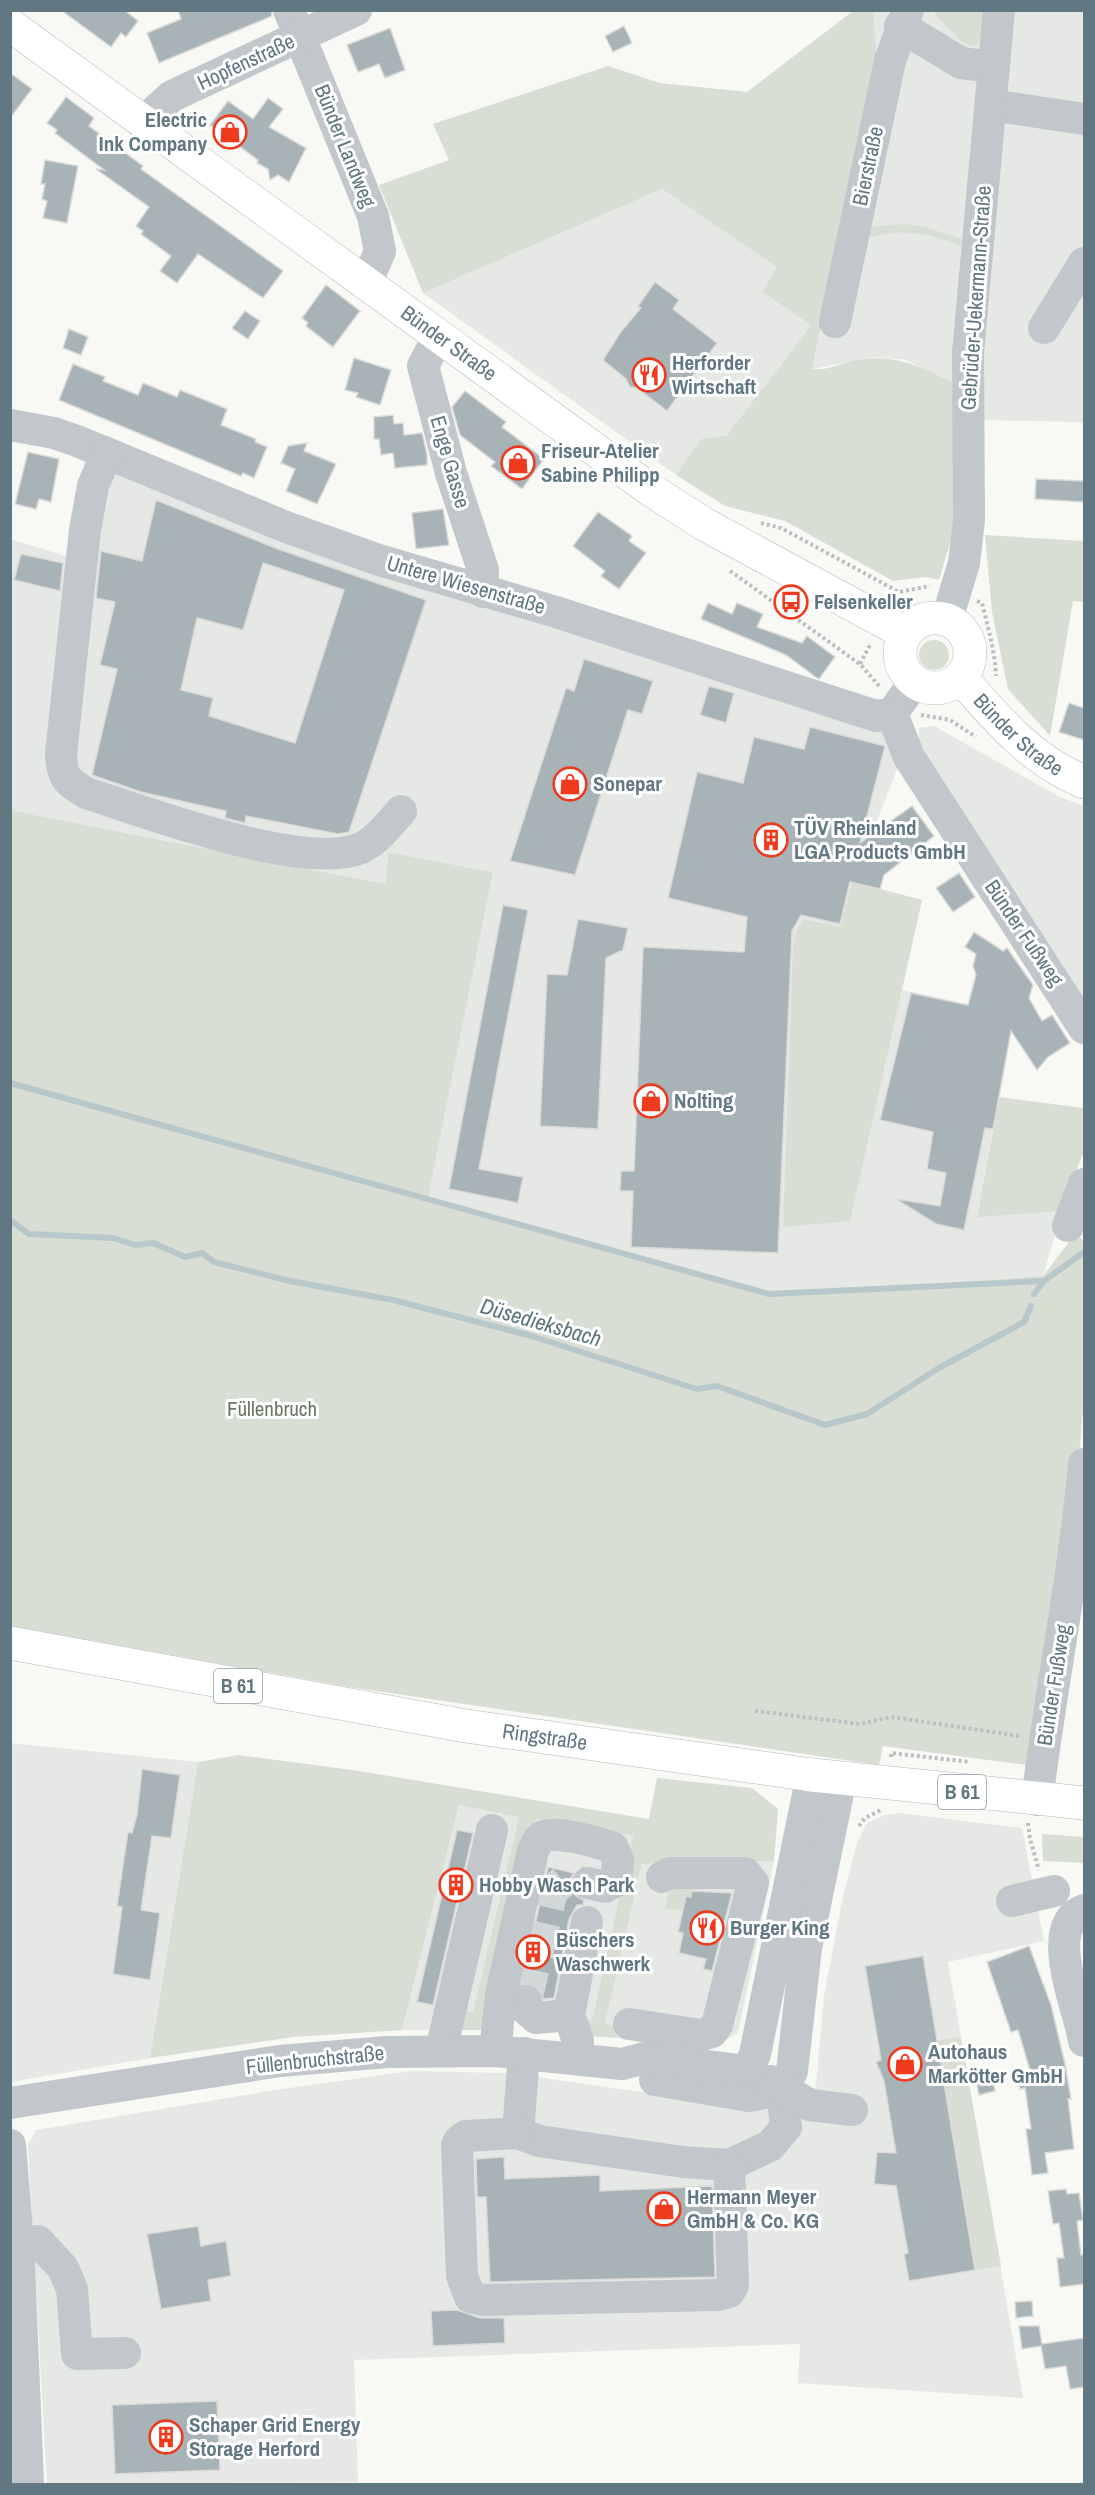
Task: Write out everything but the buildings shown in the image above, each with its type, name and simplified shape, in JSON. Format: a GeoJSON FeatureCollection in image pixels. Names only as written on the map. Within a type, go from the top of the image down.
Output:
{"type":"FeatureCollection","features":[{"type":"Feature","properties":{"kind":"main road","name":"Bünder Straße"},"geometry":{"type":"LineString","coordinates":[[10,25],[142,123],[660,496],[704,524],[905,633]]}},
{"type":"Feature","properties":{"kind":"main road"},"geometry":{"type":"LineString","coordinates":[[952,606],[971,652],[968,666],[961,678],[950,686],[938,689],[926,688],[914,682],[904,673],[900,660],[900,646],[905,633],[916,622],[931,618],[952,606]]}},
{"type":"Feature","properties":{"kind":"main road","name":"Bünder Straße"},"geometry":{"type":"LineString","coordinates":[[961,678],[1023,745],[1062,773],[1084,782]]}},
{"type":"Feature","properties":{"kind":"main road","name":"Ringstraße"},"geometry":{"type":"LineString","coordinates":[[10,1643],[466,1726],[827,1777],[1084,1803]]}},
{"type":"Feature","properties":{"kind":"street","name":"Hopfenstraße"},"geometry":{"type":"LineString","coordinates":[[142,123],[172,96],[295,23],[356,10]]}},
{"type":"Feature","properties":{"kind":"street","name":"Gebrüder-Uekermann-Straße"},"geometry":{"type":"LineString","coordinates":[[952,606],[964,563],[969,520],[968,352],[999,10]]}},
{"type":"Feature","properties":{"kind":"street"},"geometry":{"type":"LineString","coordinates":[[904,18],[961,63],[994,67]]}},
{"type":"Feature","properties":{"kind":"street","name":"Bierstraße"},"geometry":{"type":"LineString","coordinates":[[836,322],[890,61],[904,18]]}},
{"type":"Feature","properties":{"kind":"street","name":"Bünder Landweg"},"geometry":{"type":"LineString","coordinates":[[295,23],[374,216],[380,251],[366,284]]}},
{"type":"Feature","properties":{"kind":"street"},"geometry":{"type":"LineString","coordinates":[[991,105],[1084,119]]}},
{"type":"Feature","properties":{"kind":"street"},"geometry":{"type":"LineString","coordinates":[[1044,328],[1084,263]]}},
{"type":"Feature","properties":{"kind":"street","name":"Enge Gasse"},"geometry":{"type":"LineString","coordinates":[[439,336],[423,366],[451,474],[483,570],[483,592]]}},
{"type":"Feature","properties":{"kind":"street","name":"Untere Wiesenstraße"},"geometry":{"type":"LineString","coordinates":[[10,425],[54,433],[286,527],[406,569],[556,612],[876,716],[892,714]]}},
{"type":"Feature","properties":{"kind":"street"},"geometry":{"type":"LineString","coordinates":[[107,453],[93,486],[85,530],[61,754],[68,782],[86,793],[233,839],[322,853],[359,849],[401,811]]}},
{"type":"Feature","properties":{"kind":"street"},"geometry":{"type":"LineString","coordinates":[[892,714],[914,682]]}},
{"type":"Feature","properties":{"kind":"street","name":"Bünder Fußweg"},"geometry":{"type":"LineString","coordinates":[[892,714],[909,757],[1084,1028]]}},
{"type":"Feature","properties":{"kind":"street"},"geometry":{"type":"LineString","coordinates":[[1068,1226],[1084,1184]]}},
{"type":"Feature","properties":{"kind":"street","name":"Bünder Fußweg"},"geometry":{"type":"LineString","coordinates":[[1037,1800],[1044,1740],[1078,1537],[1084,1464]]}},
{"type":"Feature","properties":{"kind":"street"},"geometry":{"type":"LineString","coordinates":[[827,1777],[756,2054],[750,2066],[782,2090],[810,2105],[852,2110]]}},
{"type":"Feature","properties":{"kind":"street"},"geometry":{"type":"LineString","coordinates":[[729,2166],[733,2285],[729,2292],[718,2295],[484,2300],[471,2297],[462,2276],[457,2146],[459,2141],[466,2136],[518,2133],[539,2141],[683,2162],[729,2166],[770,2146],[780,2135],[787,2120],[782,2090],[792,2072],[827,1777]]}},
{"type":"Feature","properties":{"kind":"street"},"geometry":{"type":"LineString","coordinates":[[441,2051],[492,1830]]}},
{"type":"Feature","properties":{"kind":"street"},"geometry":{"type":"LineString","coordinates":[[518,2133],[501,1995],[533,1851],[540,1837],[550,1833],[600,1843],[613,1848],[618,1860],[616,1881],[605,1887],[588,1883]]}},
{"type":"Feature","properties":{"kind":"street"},"geometry":{"type":"LineString","coordinates":[[629,2024],[701,2036],[712,2032],[720,2015],[753,1883],[745,1873],[670,1873],[662,1877]]}},
{"type":"Feature","properties":{"kind":"street"},"geometry":{"type":"LineString","coordinates":[[1012,1901],[1054,1892]]}},
{"type":"Feature","properties":{"kind":"street"},"geometry":{"type":"LineString","coordinates":[[1081,1911],[1066,1925],[1062,1943],[1084,2041]]}},
{"type":"Feature","properties":{"kind":"street"},"geometry":{"type":"LineString","coordinates":[[576,2059],[578,2041],[569,2015],[587,1922]]}},
{"type":"Feature","properties":{"kind":"street"},"geometry":{"type":"LineString","coordinates":[[526,2001],[525,2008],[536,2018],[569,2015]]}},
{"type":"Feature","properties":{"kind":"street","name":"Füllenbruchstraße"},"geometry":{"type":"LineString","coordinates":[[10,2103],[280,2061],[387,2052],[509,2052],[622,2064],[645,2058],[739,2070],[750,2066]]}},
{"type":"Feature","properties":{"kind":"street","name":"Füllenbruchstraße"},"geometry":{"type":"LineString","coordinates":[[622,2064],[644,2078],[749,2096],[782,2090]]}},
{"type":"Feature","properties":{"kind":"street"},"geometry":{"type":"LineString","coordinates":[[10,2145],[18,2242],[28,2484]]}},
{"type":"Feature","properties":{"kind":"street"},"geometry":{"type":"LineString","coordinates":[[38,2241],[63,2268],[72,2289],[77,2354],[125,2353]]}},
{"type":"Feature","properties":{"kind":"path"},"geometry":{"type":"LineString","coordinates":[[952,606],[982,603],[995,654],[996,680]]}},
{"type":"Feature","properties":{"kind":"path"},"geometry":{"type":"LineString","coordinates":[[755,1712],[860,1724],[891,1717],[1044,1740]]}},
{"type":"Feature","properties":{"kind":"shaded area"},"geometry":{"type":"Polygon","coordinates":[[[873,11],[932,11],[933,14],[989,11],[1084,11],[1084,422],[982,420],[955,385],[906,360],[878,357],[812,369],[877,60],[873,11]]]}},
{"type":"Feature","properties":{"kind":"shaded area"},"geometry":{"type":"Polygon","coordinates":[[[662,189],[778,267],[762,292],[811,325],[727,435],[701,439],[676,475],[423,293],[662,189]]]}},
{"type":"Feature","properties":{"kind":"shaded area"},"geometry":{"type":"Polygon","coordinates":[[[86,457],[892,730],[899,764],[876,823],[861,884],[922,900],[902,990],[1013,1016],[977,1216],[1062,1211],[1043,1276],[769,1296],[426,1202],[493,872],[388,852],[387,884],[11,810],[10,539],[66,556],[86,457]]]}},
{"type":"Feature","properties":{"kind":"shaded area"},"geometry":{"type":"Polygon","coordinates":[[[934,726],[1060,797],[1084,806],[1084,1010],[919,747],[919,728],[934,726]]]}},
{"type":"Feature","properties":{"kind":"shaded area"},"geometry":{"type":"Polygon","coordinates":[[[10,1743],[198,1762],[150,2058],[11,2082],[10,1743]]]}},
{"type":"Feature","properties":{"kind":"shaded area"},"geometry":{"type":"Polygon","coordinates":[[[459,1805],[633,1836],[592,2020],[529,2029],[518,2024],[515,2014],[487,2030],[402,2030],[459,1805]]]}},
{"type":"Feature","properties":{"kind":"shaded area"},"geometry":{"type":"Polygon","coordinates":[[[899,1813],[1022,1828],[1044,1941],[948,1962],[1023,2398],[798,2383],[800,2344],[354,2360],[358,2482],[47,2484],[28,2145],[36,2130],[275,2090],[411,2071],[508,2073],[809,2116],[816,2085],[824,1996],[843,1896],[857,1843],[867,1823],[885,1815],[899,1813]]]}},
{"type":"Feature","properties":{"kind":"shaded area"},"geometry":{"type":"Polygon","coordinates":[[[774,1861],[738,2033],[717,2045],[617,2038],[617,2027],[605,2025],[642,1864],[774,1861]]]}},
{"type":"Feature","properties":{"kind":"green space"},"geometry":{"type":"Polygon","coordinates":[[[853,11],[873,11],[877,60],[812,369],[881,358],[906,362],[956,385],[959,513],[939,580],[926,577],[893,581],[785,521],[725,506],[676,475],[701,439],[727,435],[811,325],[762,292],[777,267],[662,189],[423,293],[379,185],[449,160],[433,124],[608,66],[660,83],[747,92],[853,11]]]}},
{"type":"Feature","properties":{"kind":"green space"},"geometry":{"type":"Polygon","coordinates":[[[932,11],[989,11],[980,42],[972,46],[961,41],[932,11]]]}},
{"type":"Feature","properties":{"kind":"green space"},"geometry":{"type":"Polygon","coordinates":[[[905,224],[925,227],[962,239],[961,246],[936,237],[904,232],[867,238],[869,227],[905,224]]]}},
{"type":"Feature","properties":{"kind":"green space"},"geometry":{"type":"Polygon","coordinates":[[[985,535],[1084,541],[1084,602],[1073,601],[1050,736],[1008,689],[992,612],[985,535]]]}},
{"type":"Feature","properties":{"kind":"green space"},"geometry":{"type":"Polygon","coordinates":[[[934,640],[945,644],[949,655],[945,666],[934,670],[923,666],[919,655],[923,644],[934,640]]]}},
{"type":"Feature","properties":{"kind":"green space","name":"Füllenbruch"},"geometry":{"type":"Polygon","coordinates":[[[10,810],[386,884],[388,852],[493,872],[427,1202],[769,1296],[1043,1276],[1075,1234],[1084,1241],[1084,1397],[1072,1537],[1034,1766],[883,1746],[879,1765],[349,1687],[11,1626],[10,810]]]}},
{"type":"Feature","properties":{"kind":"green space"},"geometry":{"type":"Polygon","coordinates":[[[852,882],[922,900],[850,1221],[783,1227],[793,946],[796,931],[803,919],[841,927],[852,882]]]}},
{"type":"Feature","properties":{"kind":"green space"},"geometry":{"type":"Polygon","coordinates":[[[999,1097],[1084,1108],[1084,1150],[1062,1211],[977,1217],[999,1097]]]}},
{"type":"Feature","properties":{"kind":"green space"},"geometry":{"type":"Polygon","coordinates":[[[238,1755],[359,1771],[649,1819],[657,1778],[752,1788],[778,1809],[774,1861],[642,1864],[605,2024],[617,2027],[617,2038],[588,2036],[582,2020],[592,2020],[633,1836],[536,1819],[487,2030],[457,2030],[459,2009],[473,2013],[519,1817],[459,1805],[402,2030],[293,2037],[150,2058],[198,1762],[238,1755]]]}},
{"type":"Feature","properties":{"kind":"green space"},"geometry":{"type":"Polygon","coordinates":[[[1042,1834],[1084,1837],[1084,1863],[1043,1861],[1042,1834]]]}},
{"type":"Feature","properties":{"kind":"green space"},"geometry":{"type":"Polygon","coordinates":[[[672,1880],[694,1884],[687,1912],[665,1908],[672,1880]]]}},
{"type":"Feature","properties":{"kind":"green space"},"geometry":{"type":"Polygon","coordinates":[[[961,2037],[1001,2266],[975,2270],[937,2041],[961,2037]]]}},
{"type":"Feature","properties":{"kind":"waterway"},"geometry":{"type":"LineString","coordinates":[[10,1083],[769,1294],[1044,1281]]}},
{"type":"Feature","properties":{"kind":"waterway","name":"Düsedieksbach"},"geometry":{"type":"LineString","coordinates":[[10,1220],[29,1234],[113,1238],[135,1245],[153,1243],[185,1257],[202,1253],[214,1262],[290,1281],[393,1300],[528,1335],[697,1389],[717,1386],[825,1425],[867,1414],[939,1368],[1024,1322],[1031,1306]]}},
{"type":"Feature","properties":{"kind":"waterway","name":"Düsedieksbach"},"geometry":{"type":"LineString","coordinates":[[1034,1294],[1044,1281],[1084,1252]]}},
{"type":"Feature","properties":{"kind":"tunnel"},"geometry":{"type":"LineString","coordinates":[[526,2001],[552,1891],[565,1880],[588,1883]]}},
{"type":"Feature","properties":{"kind":"place","name":"Electric Ink Company"},"geometry":{"type":"Point","coordinates":[230,132]}},
{"type":"Feature","properties":{"kind":"place","name":"Herforder Wirtschaft"},"geometry":{"type":"Point","coordinates":[649,375]}},
{"type":"Feature","properties":{"kind":"place","name":"Friseur-Atelier Sabine Philipp"},"geometry":{"type":"Point","coordinates":[518,463]}},
{"type":"Feature","properties":{"kind":"place","name":"Felsenkeller"},"geometry":{"type":"Point","coordinates":[791,602]}},
{"type":"Feature","properties":{"kind":"place","name":"Sonepar"},"geometry":{"type":"Point","coordinates":[570,784]}},
{"type":"Feature","properties":{"kind":"place","name":"TÜV Rheinland LGA Products GmbH"},"geometry":{"type":"Point","coordinates":[771,840]}},
{"type":"Feature","properties":{"kind":"place","name":"Nolting"},"geometry":{"type":"Point","coordinates":[651,1101]}},
{"type":"Feature","properties":{"kind":"place","name":"Hobby Wasch Park"},"geometry":{"type":"Point","coordinates":[456,1885]}},
{"type":"Feature","properties":{"kind":"place","name":"Burger King"},"geometry":{"type":"Point","coordinates":[707,1928]}},
{"type":"Feature","properties":{"kind":"place","name":"Büschers Waschwerk"},"geometry":{"type":"Point","coordinates":[533,1952]}},
{"type":"Feature","properties":{"kind":"place","name":"Autohaus Markötter GmbH"},"geometry":{"type":"Point","coordinates":[905,2064]}},
{"type":"Feature","properties":{"kind":"place","name":"Hermann Meyer GmbH & Co. KG"},"geometry":{"type":"Point","coordinates":[664,2209]}},
{"type":"Feature","properties":{"kind":"place","name":"Schaper Grid Energy Storage Herford"},"geometry":{"type":"Point","coordinates":[166,2437]}}]}
